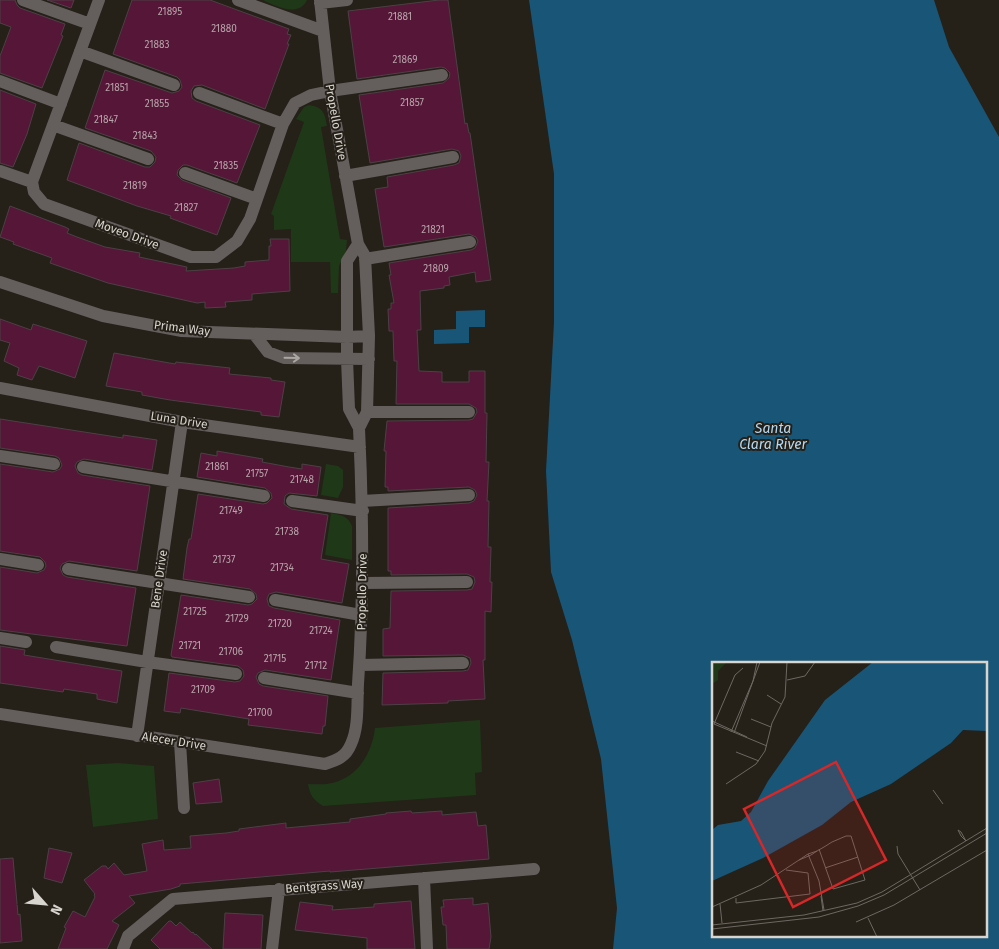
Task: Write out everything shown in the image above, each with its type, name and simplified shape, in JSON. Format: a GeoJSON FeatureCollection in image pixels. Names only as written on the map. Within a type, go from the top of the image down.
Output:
{"type":"FeatureCollection","features":[{"type":"Feature","properties":{"kind":"street"},"geometry":{"type":"LineString","coordinates":[[23,0],[90,24]]}},
{"type":"Feature","properties":{"kind":"street"},"geometry":{"type":"LineString","coordinates":[[0,171],[32,182],[99,0]]}},
{"type":"Feature","properties":{"kind":"street"},"geometry":{"type":"LineString","coordinates":[[238,0],[324,31]]}},
{"type":"Feature","properties":{"kind":"street"},"geometry":{"type":"LineString","coordinates":[[320,2],[347,0]]}},
{"type":"Feature","properties":{"kind":"street","name":"Propello Drive"},"geometry":{"type":"LineString","coordinates":[[320,2],[330,91],[358,244],[365,259],[369,359],[367,412],[359,428]]}},
{"type":"Feature","properties":{"kind":"street"},"geometry":{"type":"LineString","coordinates":[[80,51],[174,85]]}},
{"type":"Feature","properties":{"kind":"street","name":"Moveo Drive"},"geometry":{"type":"LineString","coordinates":[[32,182],[34,192],[44,204],[191,257],[216,257],[237,241],[250,219],[283,124],[295,103],[311,95],[330,91],[442,75]]}},
{"type":"Feature","properties":{"kind":"street"},"geometry":{"type":"LineString","coordinates":[[0,82],[61,104]]}},
{"type":"Feature","properties":{"kind":"street"},"geometry":{"type":"LineString","coordinates":[[199,92],[283,124]]}},
{"type":"Feature","properties":{"kind":"street"},"geometry":{"type":"LineString","coordinates":[[53,125],[148,159]]}},
{"type":"Feature","properties":{"kind":"street"},"geometry":{"type":"LineString","coordinates":[[346,176],[453,157]]}},
{"type":"Feature","properties":{"kind":"street"},"geometry":{"type":"LineString","coordinates":[[185,173],[257,199]]}},
{"type":"Feature","properties":{"kind":"street"},"geometry":{"type":"LineString","coordinates":[[365,259],[470,242]]}},
{"type":"Feature","properties":{"kind":"street","name":"Propello Drive"},"geometry":{"type":"LineString","coordinates":[[346,754],[352,743],[354,733],[358,692],[362,583],[359,428],[348,409],[347,359],[347,261],[358,244]]}},
{"type":"Feature","properties":{"kind":"street","name":"Prima Way"},"geometry":{"type":"LineString","coordinates":[[0,282],[103,316],[182,331],[347,337],[369,336]]}},
{"type":"Feature","properties":{"kind":"street"},"geometry":{"type":"LineString","coordinates":[[254,334],[268,352],[284,358],[369,359]]}},
{"type":"Feature","properties":{"kind":"street","name":"Luna Drive"},"geometry":{"type":"LineString","coordinates":[[0,388],[182,422],[360,447]]}},
{"type":"Feature","properties":{"kind":"street"},"geometry":{"type":"LineString","coordinates":[[367,412],[469,412]]}},
{"type":"Feature","properties":{"kind":"street","name":"Bene Drive"},"geometry":{"type":"LineString","coordinates":[[136,736],[182,422]]}},
{"type":"Feature","properties":{"kind":"street"},"geometry":{"type":"LineString","coordinates":[[0,456],[54,464]]}},
{"type":"Feature","properties":{"kind":"street"},"geometry":{"type":"LineString","coordinates":[[83,467],[264,496]]}},
{"type":"Feature","properties":{"kind":"street"},"geometry":{"type":"LineString","coordinates":[[292,501],[362,506],[468,495]]}},
{"type":"Feature","properties":{"kind":"street"},"geometry":{"type":"LineString","coordinates":[[0,559],[38,565]]}},
{"type":"Feature","properties":{"kind":"street"},"geometry":{"type":"LineString","coordinates":[[68,569],[249,597]]}},
{"type":"Feature","properties":{"kind":"street"},"geometry":{"type":"LineString","coordinates":[[362,583],[467,582]]}},
{"type":"Feature","properties":{"kind":"street"},"geometry":{"type":"LineString","coordinates":[[275,600],[361,615]]}},
{"type":"Feature","properties":{"kind":"street"},"geometry":{"type":"LineString","coordinates":[[0,638],[26,642]]}},
{"type":"Feature","properties":{"kind":"street"},"geometry":{"type":"LineString","coordinates":[[56,647],[236,674]]}},
{"type":"Feature","properties":{"kind":"street"},"geometry":{"type":"LineString","coordinates":[[360,666],[464,663]]}},
{"type":"Feature","properties":{"kind":"street"},"geometry":{"type":"LineString","coordinates":[[264,678],[358,692]]}},
{"type":"Feature","properties":{"kind":"street","name":"Alecer Drive"},"geometry":{"type":"LineString","coordinates":[[0,714],[325,764],[336,761],[346,754]]}},
{"type":"Feature","properties":{"kind":"street"},"geometry":{"type":"LineString","coordinates":[[180,742],[184,808]]}},
{"type":"Feature","properties":{"kind":"street","name":"Bentgrass Way"},"geometry":{"type":"LineString","coordinates":[[122,949],[128,936],[172,898],[534,869]]}},
{"type":"Feature","properties":{"kind":"street"},"geometry":{"type":"LineString","coordinates":[[424,878],[427,949]]}},
{"type":"Feature","properties":{"kind":"street"},"geometry":{"type":"LineString","coordinates":[[272,949],[279,889]]}},
{"type":"Feature","properties":{"kind":"green space"},"geometry":{"type":"Polygon","coordinates":[[[263,0],[307,0],[298,8],[286,9],[263,0]]]}},
{"type":"Feature","properties":{"kind":"green space"},"geometry":{"type":"Polygon","coordinates":[[[309,105],[320,109],[325,118],[327,126],[321,127],[340,239],[347,240],[346,251],[339,266],[338,293],[331,293],[330,262],[291,262],[291,229],[274,230],[274,216],[271,214],[304,122],[296,119],[304,107],[309,105]]]}},
{"type":"Feature","properties":{"kind":"green space"},"geometry":{"type":"Polygon","coordinates":[[[326,464],[338,466],[343,470],[343,487],[338,498],[321,495],[326,464]]]}},
{"type":"Feature","properties":{"kind":"green space"},"geometry":{"type":"Polygon","coordinates":[[[331,513],[346,518],[352,526],[352,560],[325,555],[331,513]]]}},
{"type":"Feature","properties":{"kind":"green space"},"geometry":{"type":"Polygon","coordinates":[[[480,720],[482,772],[475,773],[476,795],[323,806],[311,794],[308,784],[332,783],[341,780],[356,770],[367,755],[375,728],[480,720]]]}},
{"type":"Feature","properties":{"kind":"green space"},"geometry":{"type":"Polygon","coordinates":[[[118,763],[154,766],[158,819],[93,827],[86,765],[118,763]]]}},
{"type":"Feature","properties":{"kind":"water","name":"Santa Clara River"},"geometry":{"type":"Polygon","coordinates":[[[529,0],[934,0],[949,47],[999,137],[999,949],[613,949],[617,908],[601,759],[572,640],[551,572],[546,471],[554,322],[554,174],[529,0]]]}},
{"type":"Feature","properties":{"kind":"water"},"geometry":{"type":"Polygon","coordinates":[[[485,310],[485,327],[469,327],[469,343],[434,344],[434,330],[456,329],[456,311],[485,310]]]}},
{"type":"Feature","properties":{"kind":"building"},"geometry":{"type":"Polygon","coordinates":[[[0,0],[15,0],[20,8],[65,24],[61,35],[63,36],[42,88],[0,73],[0,56],[11,27],[0,23],[0,0]]]}},
{"type":"Feature","properties":{"kind":"building"},"geometry":{"type":"Polygon","coordinates":[[[47,0],[74,0],[71,8],[47,0]]]}},
{"type":"Feature","properties":{"kind":"building"},"geometry":{"type":"Polygon","coordinates":[[[132,0],[210,0],[289,29],[287,34],[291,35],[287,44],[289,44],[265,109],[202,85],[194,86],[191,91],[192,98],[196,101],[260,125],[237,183],[187,165],[183,165],[178,170],[177,175],[182,180],[231,198],[217,235],[170,218],[171,216],[137,206],[67,180],[79,143],[145,167],[150,167],[155,162],[156,157],[151,151],[85,128],[105,70],[172,93],[179,91],[182,87],[177,77],[113,54],[132,0]]]}},
{"type":"Feature","properties":{"kind":"building"},"geometry":{"type":"Polygon","coordinates":[[[448,0],[465,124],[467,123],[470,133],[491,280],[476,282],[475,272],[449,277],[450,285],[444,286],[444,288],[420,291],[421,330],[417,330],[419,371],[442,372],[442,382],[469,382],[469,371],[485,371],[485,413],[487,413],[486,462],[489,462],[487,501],[489,501],[488,547],[491,547],[490,582],[492,582],[491,612],[485,611],[485,660],[483,660],[485,699],[448,701],[448,703],[382,705],[383,673],[463,671],[468,670],[471,663],[470,658],[463,655],[383,656],[383,629],[390,628],[391,591],[467,590],[472,589],[475,582],[474,577],[467,574],[391,575],[391,571],[388,571],[388,508],[469,503],[474,501],[477,495],[475,490],[469,487],[388,491],[388,487],[385,487],[386,451],[384,451],[387,421],[469,420],[473,419],[477,412],[476,408],[469,404],[396,404],[397,361],[394,361],[393,331],[389,331],[388,309],[391,309],[391,303],[394,303],[389,263],[471,250],[475,248],[478,241],[476,237],[469,234],[384,247],[375,189],[388,187],[387,177],[454,165],[459,163],[461,156],[459,151],[452,149],[370,163],[359,95],[443,83],[449,78],[450,73],[441,67],[357,79],[348,11],[448,0]]]}},
{"type":"Feature","properties":{"kind":"building"},"geometry":{"type":"Polygon","coordinates":[[[0,90],[36,104],[27,134],[13,167],[0,163],[0,90]]]}},
{"type":"Feature","properties":{"kind":"building"},"geometry":{"type":"Polygon","coordinates":[[[10,206],[65,227],[69,229],[67,233],[77,237],[105,247],[140,253],[139,257],[187,267],[186,271],[234,268],[245,266],[245,262],[269,260],[270,239],[289,239],[290,291],[252,294],[252,300],[225,302],[226,307],[205,308],[205,302],[197,303],[108,283],[50,263],[52,258],[13,244],[14,242],[0,237],[10,206]]]}},
{"type":"Feature","properties":{"kind":"building"},"geometry":{"type":"Polygon","coordinates":[[[0,319],[31,330],[33,324],[87,341],[75,378],[39,366],[32,380],[17,375],[19,368],[4,361],[10,343],[0,340],[0,319]]]}},
{"type":"Feature","properties":{"kind":"building"},"geometry":{"type":"Polygon","coordinates":[[[114,353],[175,364],[176,362],[230,368],[229,374],[271,378],[271,380],[285,382],[279,417],[261,415],[261,412],[142,395],[142,392],[106,386],[114,353]]]}},
{"type":"Feature","properties":{"kind":"building"},"geometry":{"type":"Polygon","coordinates":[[[0,419],[123,438],[123,435],[157,440],[152,470],[84,459],[77,462],[75,466],[78,473],[82,475],[150,486],[137,571],[69,561],[62,564],[60,568],[63,575],[67,577],[136,588],[127,646],[0,630],[0,567],[37,573],[44,570],[46,566],[40,557],[0,551],[0,464],[53,472],[60,469],[62,465],[59,458],[55,456],[0,448],[0,419]]]}},
{"type":"Feature","properties":{"kind":"building"},"geometry":{"type":"Polygon","coordinates":[[[217,451],[263,459],[262,462],[302,469],[302,464],[321,467],[317,496],[289,493],[285,496],[284,504],[291,509],[328,515],[321,559],[349,564],[342,603],[276,592],[269,594],[267,599],[269,606],[274,608],[340,620],[331,680],[265,670],[258,673],[256,677],[259,684],[263,686],[328,696],[325,726],[323,726],[322,734],[248,725],[249,719],[181,708],[180,713],[164,711],[169,673],[235,682],[240,681],[244,676],[243,670],[238,666],[172,657],[171,655],[181,595],[248,605],[257,599],[256,594],[250,589],[183,579],[198,494],[263,504],[272,498],[271,493],[265,488],[197,477],[201,453],[217,456],[217,451]]]}},
{"type":"Feature","properties":{"kind":"building"},"geometry":{"type":"Polygon","coordinates":[[[0,646],[25,650],[24,655],[122,671],[117,703],[97,699],[97,694],[64,689],[63,692],[0,683],[0,646]]]}},
{"type":"Feature","properties":{"kind":"building"},"geometry":{"type":"Polygon","coordinates":[[[219,779],[222,802],[196,804],[193,783],[219,779]]]}},
{"type":"Feature","properties":{"kind":"building"},"geometry":{"type":"Polygon","coordinates":[[[411,811],[412,813],[442,811],[442,815],[476,812],[478,826],[486,825],[489,859],[180,884],[180,886],[171,889],[129,896],[135,903],[112,921],[119,925],[107,949],[58,949],[66,928],[64,927],[73,911],[85,917],[95,897],[95,894],[84,880],[102,866],[106,866],[108,869],[114,863],[124,875],[147,871],[142,844],[163,840],[164,850],[191,848],[190,836],[226,833],[239,831],[239,829],[286,823],[286,828],[350,822],[350,819],[411,811]]]}},
{"type":"Feature","properties":{"kind":"building"},"geometry":{"type":"Polygon","coordinates":[[[49,848],[72,853],[62,883],[44,878],[49,848]]]}},
{"type":"Feature","properties":{"kind":"building"},"geometry":{"type":"Polygon","coordinates":[[[13,858],[22,941],[0,943],[0,859],[13,858]]]}},
{"type":"Feature","properties":{"kind":"building"},"geometry":{"type":"Polygon","coordinates":[[[473,898],[473,905],[488,903],[491,937],[489,949],[447,949],[446,925],[443,925],[441,907],[444,907],[443,900],[473,898]]]}},
{"type":"Feature","properties":{"kind":"building"},"geometry":{"type":"Polygon","coordinates":[[[411,901],[415,949],[367,949],[367,938],[295,930],[300,902],[333,906],[332,910],[374,907],[374,904],[411,901]]]}},
{"type":"Feature","properties":{"kind":"building"},"geometry":{"type":"Polygon","coordinates":[[[225,913],[263,915],[261,949],[223,949],[225,913]]]}},
{"type":"Feature","properties":{"kind":"building"},"geometry":{"type":"Polygon","coordinates":[[[169,921],[176,926],[180,922],[212,949],[160,949],[151,940],[169,921]]]}}]}
